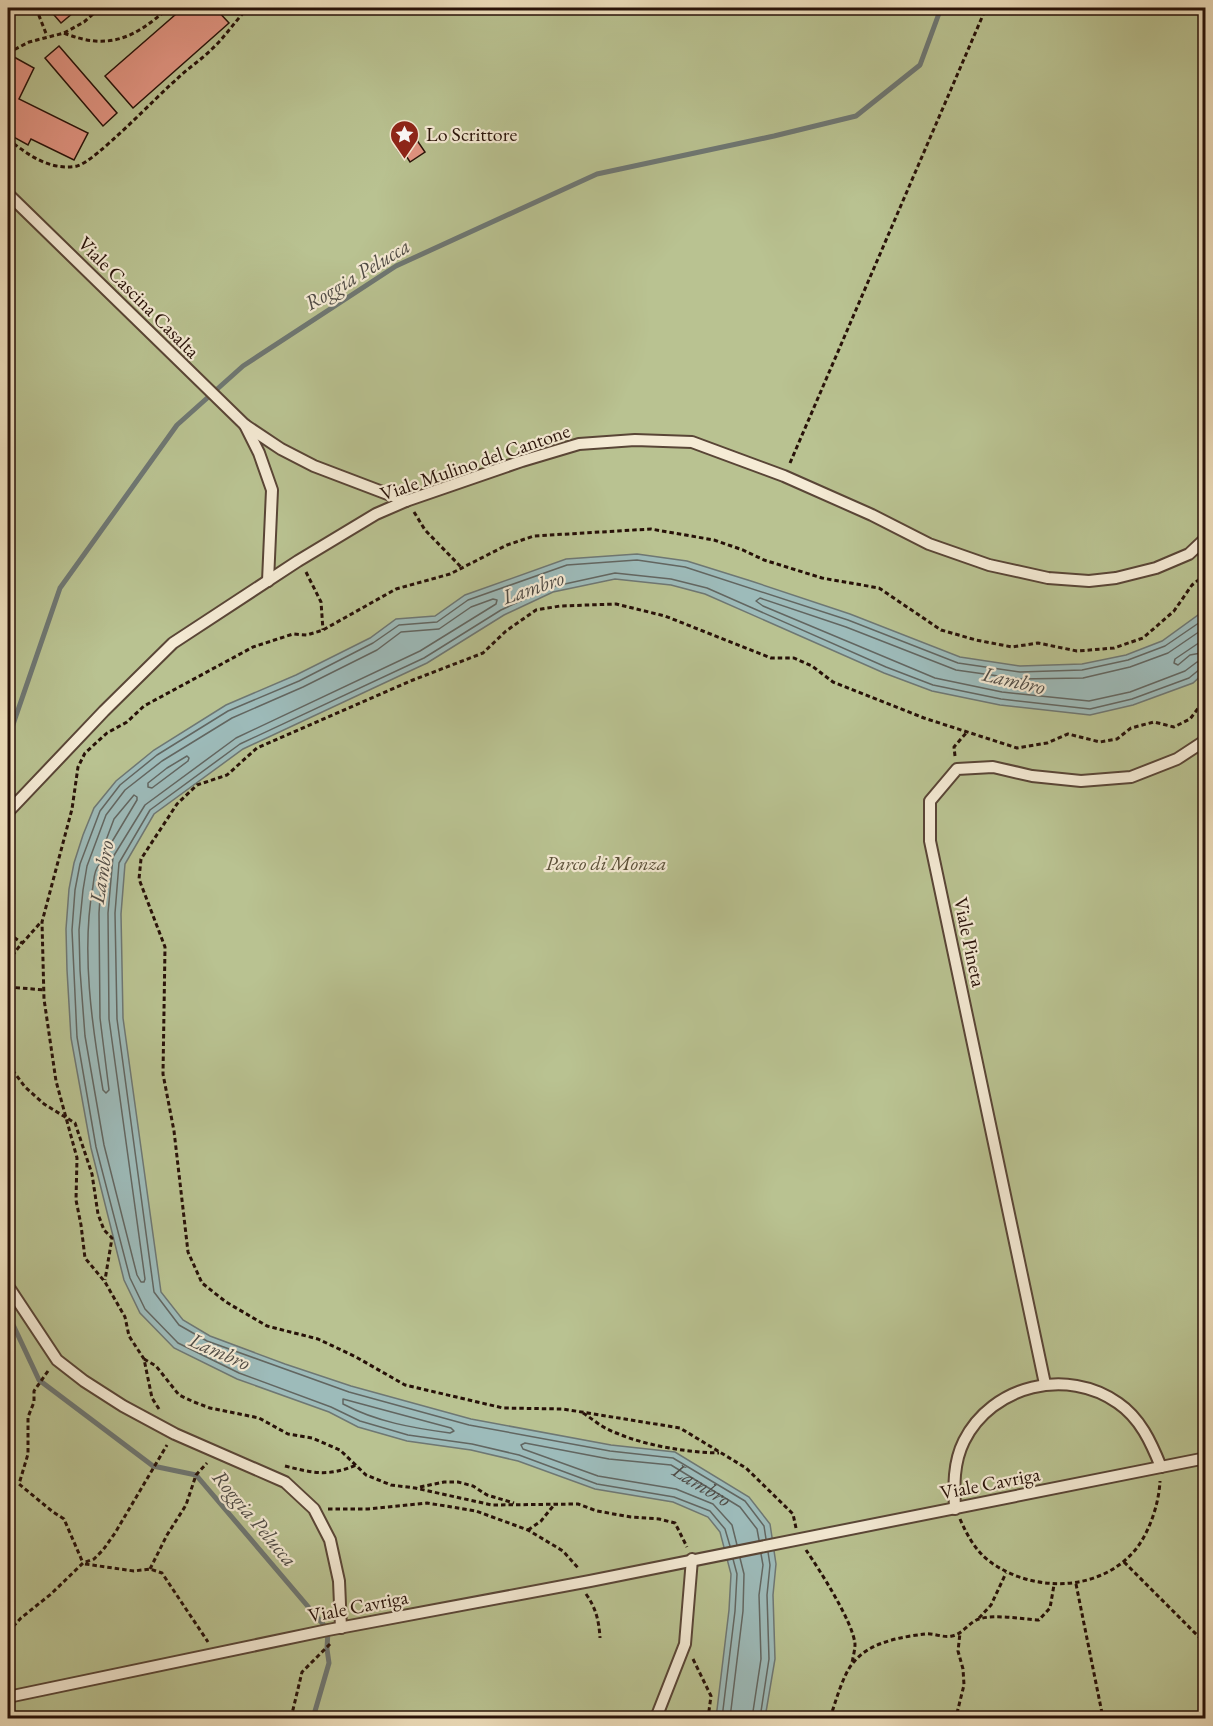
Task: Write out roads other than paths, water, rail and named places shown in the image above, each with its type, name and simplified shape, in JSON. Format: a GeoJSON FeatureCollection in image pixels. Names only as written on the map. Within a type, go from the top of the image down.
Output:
{"type":"FeatureCollection","features":[{"type":"Feature","properties":{"kind":"lane","name":"Viale Cascina Casalta"},"geometry":{"type":"LineString","coordinates":[[8,194],[245,425],[281,449],[314,466],[406,501]]}},
{"type":"Feature","properties":{"kind":"lane","name":"Viale Cascina Casalta"},"geometry":{"type":"LineString","coordinates":[[245,425],[259,453],[272,490],[268,581]]}},
{"type":"Feature","properties":{"kind":"lane","name":"Viale Mulino del Cantone"},"geometry":{"type":"LineString","coordinates":[[8,812],[104,711],[173,644],[298,561],[376,514],[406,501],[522,460],[579,444],[635,440],[692,442],[784,476],[872,514],[928,544],[989,566],[1048,578],[1089,581],[1156,568],[1189,554],[1206,538]]}},
{"type":"Feature","properties":{"kind":"lane","name":"Viale Pineta"},"geometry":{"type":"LineString","coordinates":[[1045,1384],[930,840],[930,801],[957,769],[993,767],[1032,776],[1081,781],[1131,777],[1177,759],[1206,740]]}},
{"type":"Feature","properties":{"kind":"lane"},"geometry":{"type":"LineString","coordinates":[[8,1286],[57,1360],[84,1381],[123,1406],[175,1434],[285,1482],[314,1509],[330,1540],[339,1581],[341,1628]]}},
{"type":"Feature","properties":{"kind":"lane"},"geometry":{"type":"LineString","coordinates":[[955,1509],[954,1474],[964,1441],[970,1432],[984,1413],[1012,1394],[1045,1384],[1071,1384],[1088,1388],[1119,1403],[1138,1421],[1161,1467]]}},
{"type":"Feature","properties":{"kind":"lane","name":"Viale Cavriga"},"geometry":{"type":"LineString","coordinates":[[8,1697],[341,1628],[590,1581],[716,1554],[1206,1458]]}},
{"type":"Feature","properties":{"kind":"lane"},"geometry":{"type":"LineString","coordinates":[[656,1719],[685,1644],[692,1559]]}},
{"type":"Feature","properties":{"kind":"water","name":"Lambro"},"geometry":{"type":"Polygon","coordinates":[[[637,554],[687,561],[751,581],[850,614],[960,657],[1020,666],[1082,664],[1126,655],[1162,641],[1205,610],[1205,672],[1193,683],[1133,705],[1090,715],[1000,705],[932,691],[884,673],[705,594],[671,585],[615,579],[553,592],[504,615],[427,663],[243,749],[154,814],[125,864],[121,914],[123,1018],[161,1292],[183,1320],[210,1336],[285,1364],[351,1386],[471,1419],[611,1445],[675,1452],[749,1497],[770,1524],[776,1564],[773,1595],[775,1659],[765,1718],[716,1718],[731,1574],[720,1532],[708,1517],[673,1502],[595,1489],[518,1461],[471,1450],[407,1441],[358,1427],[329,1412],[237,1379],[174,1348],[140,1313],[124,1280],[91,1148],[71,1038],[66,929],[69,889],[74,863],[94,808],[116,781],[154,750],[226,705],[296,675],[370,638],[396,619],[435,616],[465,595],[566,559],[637,554]]]}},
{"type":"Feature","properties":{"kind":"waterway","name":"Roggia Pelucca"},"geometry":{"type":"LineString","coordinates":[[8,739],[60,588],[177,425],[243,366],[396,266],[597,174],[856,116],[920,65],[941,8]]}},
{"type":"Feature","properties":{"kind":"waterway","name":"Roggia Pelucca"},"geometry":{"type":"LineString","coordinates":[[8,1314],[39,1380],[153,1466],[196,1475],[328,1630],[329,1663],[313,1718]]}},
{"type":"Feature","properties":{"kind":"place","name":"Lo Scrittore"},"geometry":{"type":"Point","coordinates":[405,160]}},
{"type":"Feature","properties":{"kind":"park label","name":"Parco di Monza"},"geometry":{"type":"Point","coordinates":[606,863]}}]}
